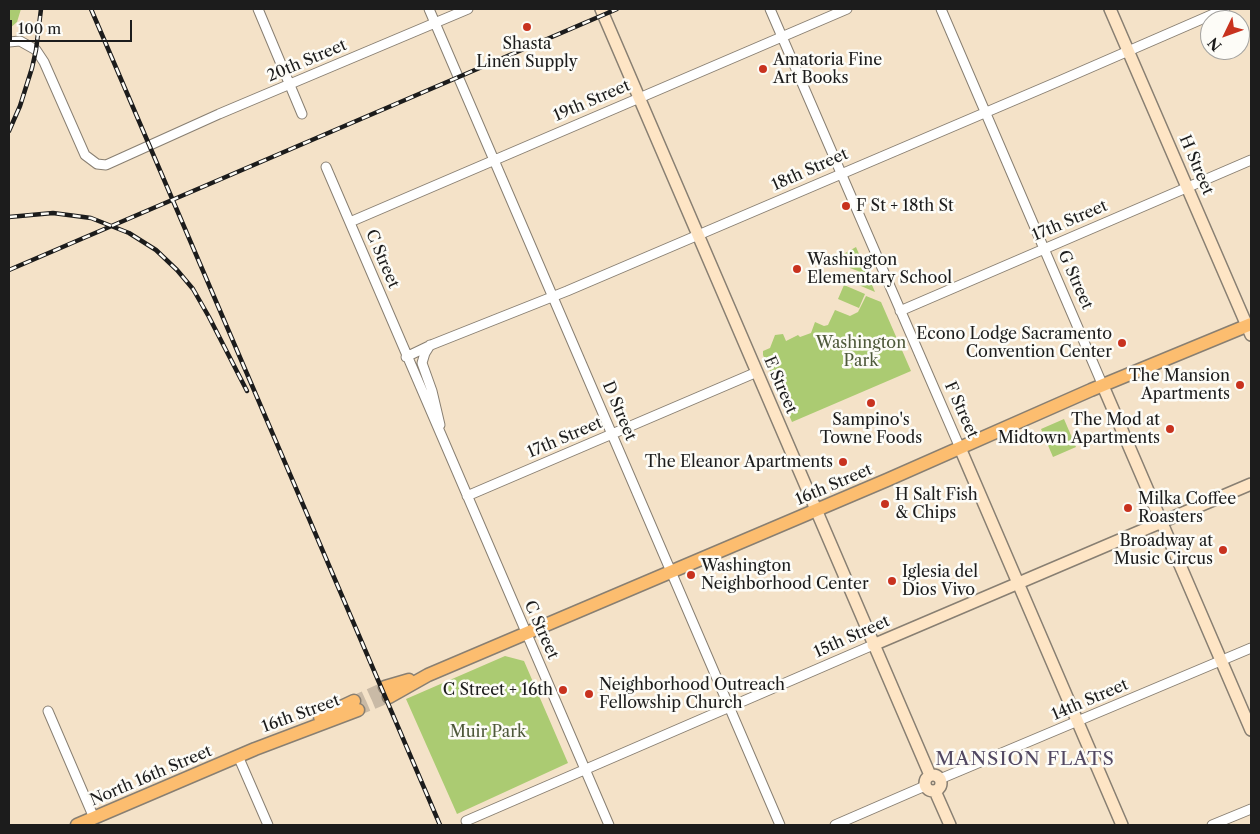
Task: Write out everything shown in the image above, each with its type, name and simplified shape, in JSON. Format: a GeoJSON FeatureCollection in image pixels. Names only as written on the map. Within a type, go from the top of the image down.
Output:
{"type":"FeatureCollection","features":[{"type":"Feature","properties":{"kind":"main road","name":"16th Street"},"geometry":{"type":"LineString","coordinates":[[387,692],[1103,386],[1250,328]]}},
{"type":"Feature","properties":{"kind":"main road","name":"16th Street"},"geometry":{"type":"LineString","coordinates":[[238,756],[356,706]]}},
{"type":"Feature","properties":{"kind":"main road","name":"North 16th Street"},"geometry":{"type":"LineString","coordinates":[[77,825],[96,822],[238,756]]}},
{"type":"Feature","properties":{"kind":"street"},"geometry":{"type":"LineString","coordinates":[[258,9],[302,114]]}},
{"type":"Feature","properties":{"kind":"street","name":"D Street"},"geometry":{"type":"LineString","coordinates":[[429,9],[780,825]]}},
{"type":"Feature","properties":{"kind":"street","name":"20th Street"},"geometry":{"type":"LineString","coordinates":[[9,42],[15,40],[26,43],[41,56],[81,148],[92,162],[101,165],[112,162],[468,9]]}},
{"type":"Feature","properties":{"kind":"street","name":"E Street"},"geometry":{"type":"LineString","coordinates":[[601,9],[950,825]]}},
{"type":"Feature","properties":{"kind":"street","name":"F Street"},"geometry":{"type":"LineString","coordinates":[[770,9],[1122,825]]}},
{"type":"Feature","properties":{"kind":"street","name":"19th Street"},"geometry":{"type":"LineString","coordinates":[[350,222],[847,9]]}},
{"type":"Feature","properties":{"kind":"street","name":"G Street"},"geometry":{"type":"LineString","coordinates":[[941,9],[1251,730]]}},
{"type":"Feature","properties":{"kind":"street","name":"H Street"},"geometry":{"type":"LineString","coordinates":[[1110,9],[1250,328]]}},
{"type":"Feature","properties":{"kind":"street","name":"18th Street"},"geometry":{"type":"LineString","coordinates":[[406,357],[698,235],[1225,9]]}},
{"type":"Feature","properties":{"kind":"street","name":"17th Street"},"geometry":{"type":"LineString","coordinates":[[900,311],[1251,160]]}},
{"type":"Feature","properties":{"kind":"street","name":"C Street"},"geometry":{"type":"LineString","coordinates":[[326,167],[404,347],[406,357],[609,825]]}},
{"type":"Feature","properties":{"kind":"street","name":"C Street"},"geometry":{"type":"LineString","coordinates":[[431,345],[425,353],[422,363],[432,391],[445,446]]}},
{"type":"Feature","properties":{"kind":"street","name":"17th Street"},"geometry":{"type":"LineString","coordinates":[[467,496],[757,372]]}},
{"type":"Feature","properties":{"kind":"street","name":"15th Street"},"geometry":{"type":"LineString","coordinates":[[466,821],[1251,484]]}},
{"type":"Feature","properties":{"kind":"street","name":"14th Street"},"geometry":{"type":"LineString","coordinates":[[835,825],[1251,648]]}},
{"type":"Feature","properties":{"kind":"street"},"geometry":{"type":"LineString","coordinates":[[48,711],[96,822]]}},
{"type":"Feature","properties":{"kind":"street"},"geometry":{"type":"LineString","coordinates":[[238,756],[268,825]]}},
{"type":"Feature","properties":{"kind":"street"},"geometry":{"type":"LineString","coordinates":[[1212,825],[1251,809]]}},
{"type":"Feature","properties":{"kind":"green space"},"geometry":{"type":"Polygon","coordinates":[[[9,9],[21,9],[17,22],[9,29],[9,9]]]}},
{"type":"Feature","properties":{"kind":"green space"},"geometry":{"type":"Polygon","coordinates":[[[856,247],[875,292],[854,283],[858,271],[836,263],[840,256],[856,247]]]}},
{"type":"Feature","properties":{"kind":"green space"},"geometry":{"type":"Polygon","coordinates":[[[844,285],[865,294],[859,308],[838,299],[844,285]]]}},
{"type":"Feature","properties":{"kind":"green space","name":"Washington Park"},"geometry":{"type":"Polygon","coordinates":[[[866,296],[881,302],[911,371],[792,422],[763,355],[763,351],[770,348],[775,335],[783,334],[786,341],[798,335],[800,337],[811,333],[815,322],[824,326],[828,325],[835,310],[850,316],[858,312],[866,296]]]}},
{"type":"Feature","properties":{"kind":"green space"},"geometry":{"type":"Polygon","coordinates":[[[1064,419],[1076,447],[1053,457],[1041,429],[1064,419]]]}},
{"type":"Feature","properties":{"kind":"green space","name":"Muir Park"},"geometry":{"type":"Polygon","coordinates":[[[505,656],[524,661],[568,763],[457,814],[406,699],[505,656]]]}},
{"type":"Feature","properties":{"kind":"tunnel"},"geometry":{"type":"LineString","coordinates":[[354,701],[385,687]]}},
{"type":"Feature","properties":{"kind":"tunnel"},"geometry":{"type":"LineString","coordinates":[[358,710],[389,697]]}},
{"type":"Feature","properties":{"kind":"railway"},"geometry":{"type":"LineString","coordinates":[[9,131],[20,106],[32,68],[41,9]]}},
{"type":"Feature","properties":{"kind":"railway"},"geometry":{"type":"LineString","coordinates":[[91,9],[440,825]]}},
{"type":"Feature","properties":{"kind":"railway"},"geometry":{"type":"LineString","coordinates":[[9,270],[617,9]]}},
{"type":"Feature","properties":{"kind":"railway"},"geometry":{"type":"LineString","coordinates":[[9,217],[53,213],[91,218],[129,233],[156,250],[193,289],[247,391]]}},
{"type":"Feature","properties":{"kind":"place","name":"Shasta Linen Supply"},"geometry":{"type":"Point","coordinates":[527,27]}},
{"type":"Feature","properties":{"kind":"place","name":"Amatoria Fine Art Books"},"geometry":{"type":"Point","coordinates":[763,69]}},
{"type":"Feature","properties":{"kind":"place","name":"F St + 18th St"},"geometry":{"type":"Point","coordinates":[846,206]}},
{"type":"Feature","properties":{"kind":"place","name":"Washington Elementary School"},"geometry":{"type":"Point","coordinates":[797,269]}},
{"type":"Feature","properties":{"kind":"place","name":"Econo Lodge Sacramento Convention Center"},"geometry":{"type":"Point","coordinates":[1122,343]}},
{"type":"Feature","properties":{"kind":"place","name":"The Mansion Apartments"},"geometry":{"type":"Point","coordinates":[1240,385]}},
{"type":"Feature","properties":{"kind":"place","name":"Sampino's Towne Foods"},"geometry":{"type":"Point","coordinates":[871,403]}},
{"type":"Feature","properties":{"kind":"place","name":"The Mod at Midtown Apartments"},"geometry":{"type":"Point","coordinates":[1170,429]}},
{"type":"Feature","properties":{"kind":"place","name":"The Eleanor Apartments"},"geometry":{"type":"Point","coordinates":[843,462]}},
{"type":"Feature","properties":{"kind":"place","name":"H Salt Fish & Chips"},"geometry":{"type":"Point","coordinates":[885,504]}},
{"type":"Feature","properties":{"kind":"place","name":"Milka Coffee Roasters"},"geometry":{"type":"Point","coordinates":[1128,508]}},
{"type":"Feature","properties":{"kind":"place","name":"Broadway at Music Circus"},"geometry":{"type":"Point","coordinates":[1223,550]}},
{"type":"Feature","properties":{"kind":"place","name":"Washington Neighborhood Center"},"geometry":{"type":"Point","coordinates":[691,575]}},
{"type":"Feature","properties":{"kind":"place","name":"Iglesia del Dios Vivo"},"geometry":{"type":"Point","coordinates":[892,581]}},
{"type":"Feature","properties":{"kind":"place","name":"C Street + 16th"},"geometry":{"type":"Point","coordinates":[563,690]}},
{"type":"Feature","properties":{"kind":"place","name":"Neighborhood Outreach Fellowship Church"},"geometry":{"type":"Point","coordinates":[589,694]}},
{"type":"Feature","properties":{"kind":"district","name":"MANSION FLATS"},"geometry":{"type":"Point","coordinates":[1025,760]}}]}
